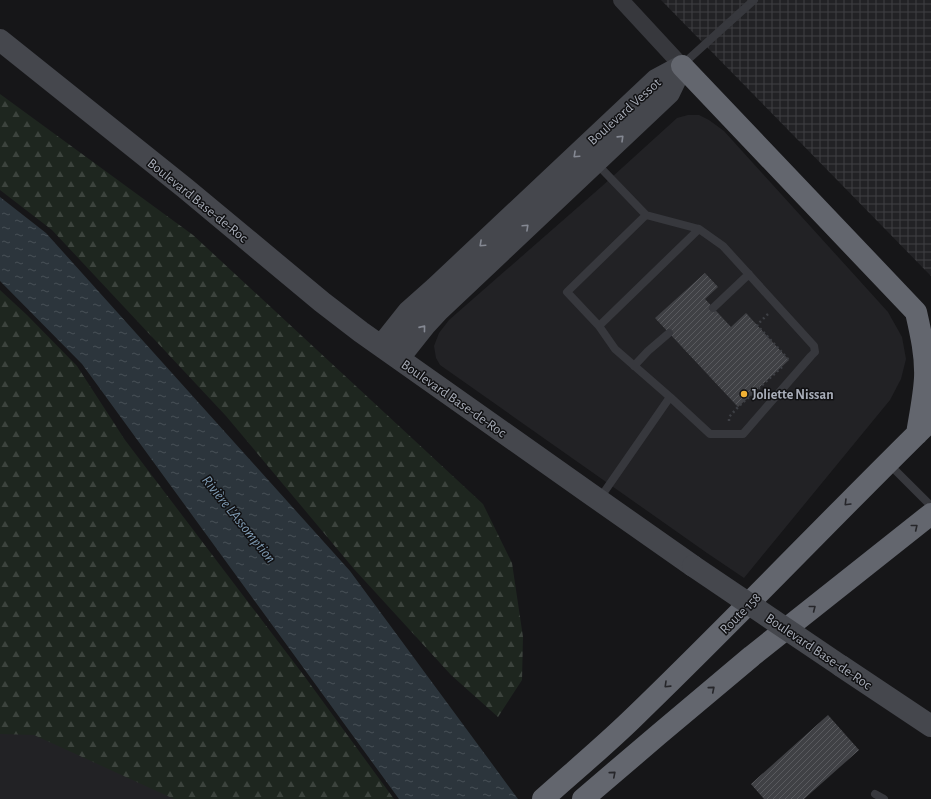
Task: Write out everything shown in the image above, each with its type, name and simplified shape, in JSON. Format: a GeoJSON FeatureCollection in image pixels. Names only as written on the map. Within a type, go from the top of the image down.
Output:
{"type":"FeatureCollection","features":[{"type":"Feature","properties":{"kind":"highway"},"geometry":{"type":"LineString","coordinates":[[682,66],[924,314],[922,336],[925,365],[924,427]]}},
{"type":"Feature","properties":{"kind":"highway","name":"Route 158"},"geometry":{"type":"LineString","coordinates":[[551,792],[630,721],[924,427]]}},
{"type":"Feature","properties":{"kind":"highway"},"geometry":{"type":"LineString","coordinates":[[584,799],[746,661],[931,514]]}},
{"type":"Feature","properties":{"kind":"street"},"geometry":{"type":"LineString","coordinates":[[621,0],[682,66]]}},
{"type":"Feature","properties":{"kind":"street","name":"Boulevard Base-de-Roc"},"geometry":{"type":"LineString","coordinates":[[0,40],[185,188],[322,302],[361,332],[693,566],[931,726]]}},
{"type":"Feature","properties":{"kind":"street","name":"Boulevard Vessot"},"geometry":{"type":"LineString","coordinates":[[399,358],[438,311],[669,93],[682,66]]}},
{"type":"Feature","properties":{"kind":"street","name":"Boulevard Vessot"},"geometry":{"type":"LineString","coordinates":[[381,346],[408,312],[441,283],[656,80],[682,66]]}},
{"type":"Feature","properties":{"kind":"lane"},"geometry":{"type":"LineString","coordinates":[[682,66],[754,0]]}},
{"type":"Feature","properties":{"kind":"lane"},"geometry":{"type":"LineString","coordinates":[[596,162],[646,215],[700,229],[723,246],[813,343],[815,352],[743,434],[710,434],[615,349],[599,326],[567,292],[646,215]]}},
{"type":"Feature","properties":{"kind":"lane"},"geometry":{"type":"LineString","coordinates":[[599,326],[700,229]]}},
{"type":"Feature","properties":{"kind":"lane"},"geometry":{"type":"LineString","coordinates":[[713,308],[748,274]]}},
{"type":"Feature","properties":{"kind":"lane"},"geometry":{"type":"LineString","coordinates":[[634,366],[648,351],[669,333]]}},
{"type":"Feature","properties":{"kind":"lane"},"geometry":{"type":"LineString","coordinates":[[598,500],[670,397]]}},
{"type":"Feature","properties":{"kind":"lane"},"geometry":{"type":"LineString","coordinates":[[887,463],[931,506]]}},
{"type":"Feature","properties":{"kind":"lane"},"geometry":{"type":"LineString","coordinates":[[875,794],[884,799]]}},
{"type":"Feature","properties":{"kind":"path"},"geometry":{"type":"LineString","coordinates":[[729,417],[789,360],[757,325]]}},
{"type":"Feature","properties":{"kind":"shaded area"},"geometry":{"type":"Polygon","coordinates":[[[661,0],[931,0],[931,276],[661,0]]]}},
{"type":"Feature","properties":{"kind":"shaded area"},"geometry":{"type":"Polygon","coordinates":[[[688,115],[699,115],[724,131],[888,312],[902,337],[906,359],[901,379],[890,400],[744,578],[440,365],[436,358],[434,346],[439,333],[449,320],[601,187],[677,118],[688,115]]]}},
{"type":"Feature","properties":{"kind":"shaded area"},"geometry":{"type":"Polygon","coordinates":[[[0,588],[182,799],[0,799],[0,588]]]}},
{"type":"Feature","properties":{"kind":"green space"},"geometry":{"type":"Polygon","coordinates":[[[0,94],[193,235],[483,504],[512,563],[523,637],[522,680],[498,717],[451,675],[354,569],[226,416],[52,230],[0,190],[0,94]]]}},
{"type":"Feature","properties":{"kind":"green space"},"geometry":{"type":"Polygon","coordinates":[[[0,290],[77,366],[125,440],[305,677],[394,799],[174,799],[34,735],[0,734],[0,290]]]}},
{"type":"Feature","properties":{"kind":"water","name":"Rivière L'Assomption"},"geometry":{"type":"Polygon","coordinates":[[[0,197],[46,233],[350,571],[518,799],[399,799],[82,364],[0,281],[0,197]]]}},
{"type":"Feature","properties":{"kind":"building"},"geometry":{"type":"Polygon","coordinates":[[[705,273],[718,287],[705,299],[731,327],[746,313],[789,360],[738,407],[655,318],[705,273]]]}},
{"type":"Feature","properties":{"kind":"building"},"geometry":{"type":"Polygon","coordinates":[[[828,715],[859,750],[804,799],[764,799],[751,784],[828,715]]]}},
{"type":"Feature","properties":{"kind":"place","name":"Joliette Nissan"},"geometry":{"type":"Point","coordinates":[744,394]}}]}
